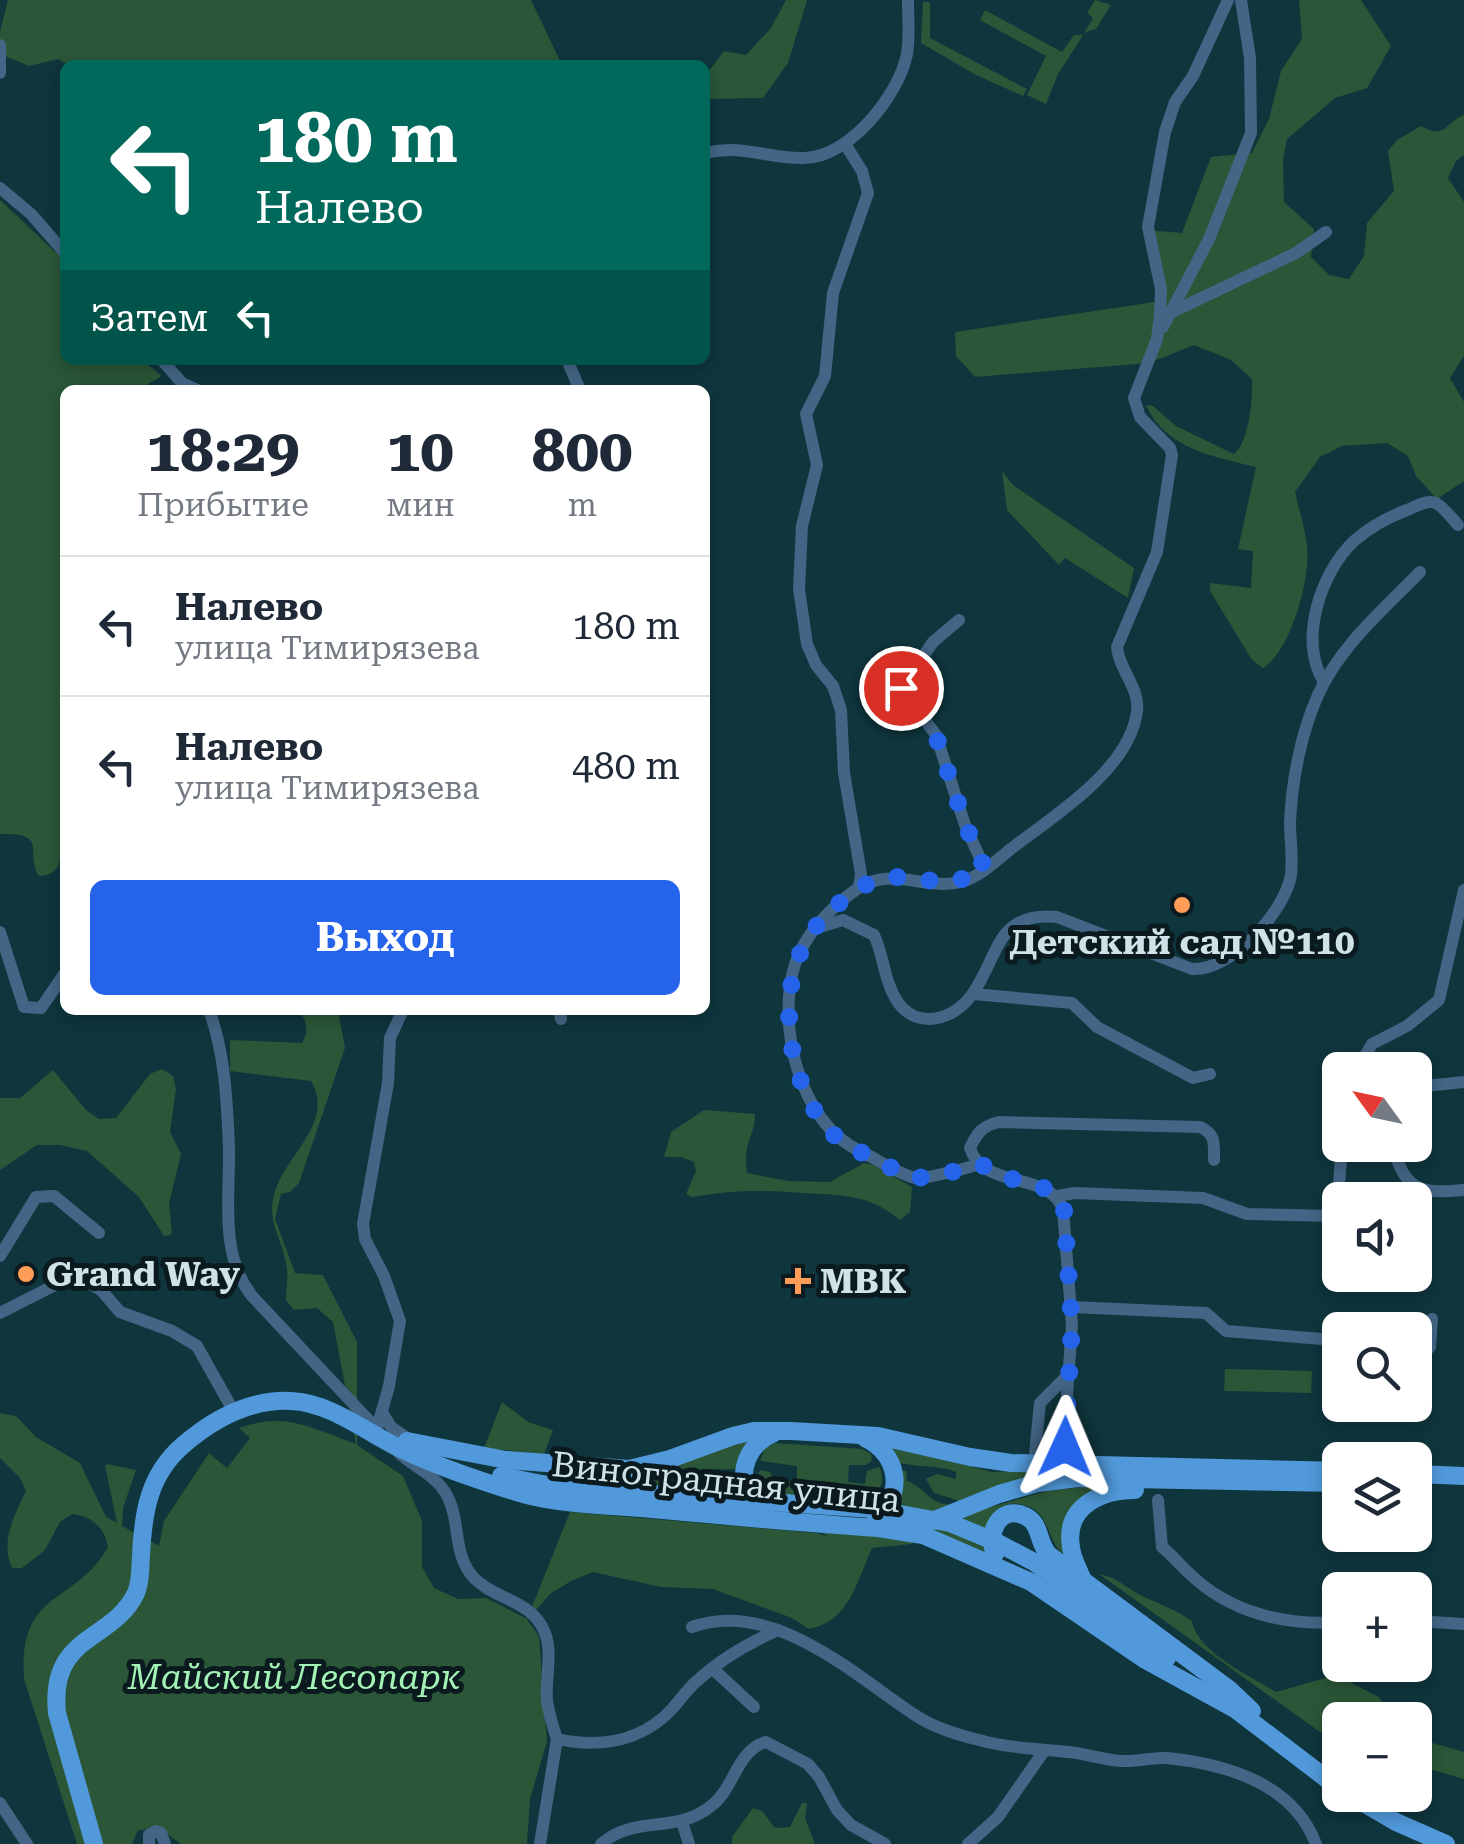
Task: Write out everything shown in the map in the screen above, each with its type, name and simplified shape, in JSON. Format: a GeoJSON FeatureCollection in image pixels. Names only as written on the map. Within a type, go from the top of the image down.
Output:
{"type":"FeatureCollection","features":[{"type":"Feature","properties":{"kind":"main road","name":"Виноградная улица"},"geometry":{"type":"LineString","coordinates":[[94,1844],[57,1713],[57,1686],[69,1655],[121,1613],[134,1596],[147,1498],[165,1464],[181,1447],[234,1412],[257,1403],[294,1400],[486,1482],[549,1500],[923,1536],[1031,1582],[1144,1659],[1235,1709],[1322,1777]]}},
{"type":"Feature","properties":{"kind":"main road"},"geometry":{"type":"LineString","coordinates":[[378,1434],[522,1462],[628,1468],[754,1431],[791,1430],[878,1436],[970,1457],[1034,1464],[1322,1470]]}},
{"type":"Feature","properties":{"kind":"main road"},"geometry":{"type":"LineString","coordinates":[[786,1521],[755,1506],[746,1491],[743,1474],[748,1456],[758,1442],[773,1433],[791,1430]]}},
{"type":"Feature","properties":{"kind":"main road"},"geometry":{"type":"LineString","coordinates":[[378,1434],[501,1476],[563,1488],[873,1509],[950,1524],[1034,1562],[1235,1709]]}},
{"type":"Feature","properties":{"kind":"main road"},"geometry":{"type":"LineString","coordinates":[[847,1526],[866,1523],[880,1514],[891,1500],[896,1483],[893,1466],[884,1451],[870,1440],[853,1436]]}},
{"type":"Feature","properties":{"kind":"main road"},"geometry":{"type":"LineString","coordinates":[[1432,1477],[1458,1481]]}},
{"type":"Feature","properties":{"kind":"main road"},"geometry":{"type":"LineString","coordinates":[[847,1526],[932,1520],[1000,1494],[1064,1479],[1322,1483]]}},
{"type":"Feature","properties":{"kind":"main road"},"geometry":{"type":"LineString","coordinates":[[1432,1484],[1458,1481]]}},
{"type":"Feature","properties":{"kind":"main road"},"geometry":{"type":"LineString","coordinates":[[1082,1579],[1072,1554],[1070,1535],[1075,1517],[1086,1503],[1120,1490],[1213,1482]]}},
{"type":"Feature","properties":{"kind":"main road"},"geometry":{"type":"LineString","coordinates":[[1011,1573],[996,1556],[991,1542],[996,1523],[1013,1513],[1033,1522],[1044,1550],[1230,1690],[1317,1774]]}},
{"type":"Feature","properties":{"kind":"main road"},"geometry":{"type":"LineString","coordinates":[[1379,1812],[1446,1844]]}},
{"type":"Feature","properties":{"kind":"street"},"geometry":{"type":"LineString","coordinates":[[710,152],[738,148],[802,158],[832,152],[845,144],[885,100],[902,72],[908,48],[908,0]]}},
{"type":"Feature","properties":{"kind":"street"},"geometry":{"type":"LineString","coordinates":[[1157,339],[1161,288],[1148,227],[1170,115],[1228,0]]}},
{"type":"Feature","properties":{"kind":"street"},"geometry":{"type":"LineString","coordinates":[[981,1164],[916,1178],[846,1144],[821,1119],[797,1072],[790,1036],[795,964],[819,922],[859,887],[893,877],[962,882],[985,869],[1096,782],[1114,761],[1136,718],[1138,705],[1118,661],[1117,647],[1153,566],[1168,492],[1170,448],[1140,417],[1134,398],[1157,339],[1209,239],[1250,133],[1250,58],[1241,0]]}},
{"type":"Feature","properties":{"kind":"street"},"geometry":{"type":"LineString","coordinates":[[0,44],[0,74]]}},
{"type":"Feature","properties":{"kind":"street"},"geometry":{"type":"LineString","coordinates":[[845,144],[862,172],[868,193],[833,292],[826,376],[806,414],[817,465],[802,526],[798,589],[807,644],[841,710],[844,772],[861,874],[859,887]]}},
{"type":"Feature","properties":{"kind":"street"},"geometry":{"type":"LineString","coordinates":[[0,188],[31,214],[60,247]]}},
{"type":"Feature","properties":{"kind":"street"},"geometry":{"type":"LineString","coordinates":[[1170,313],[1296,254],[1326,232]]}},
{"type":"Feature","properties":{"kind":"street"},"geometry":{"type":"LineString","coordinates":[[165,365],[171,374],[189,385]]}},
{"type":"Feature","properties":{"kind":"street"},"geometry":{"type":"LineString","coordinates":[[1324,682],[1314,662],[1318,604],[1336,562],[1354,541],[1388,517],[1427,502],[1436,504],[1458,524]]}},
{"type":"Feature","properties":{"kind":"street"},"geometry":{"type":"LineString","coordinates":[[807,939],[834,920],[853,924],[874,936],[895,998],[917,1020],[932,1021],[973,994],[998,943],[1014,925],[1036,915],[1056,917],[1192,969],[1212,968],[1250,942],[1275,908],[1291,876],[1290,820],[1299,760],[1324,682],[1352,642],[1420,572]]}},
{"type":"Feature","properties":{"kind":"street"},"geometry":{"type":"LineString","coordinates":[[959,620],[933,642],[901,688],[936,736],[965,824],[985,869]]}},
{"type":"Feature","properties":{"kind":"street"},"geometry":{"type":"LineString","coordinates":[[1367,1052],[1372,1044],[1407,1026],[1440,1000],[1464,890]]}},
{"type":"Feature","properties":{"kind":"street"},"geometry":{"type":"LineString","coordinates":[[0,932],[24,1007],[41,1008],[60,983]]}},
{"type":"Feature","properties":{"kind":"street"},"geometry":{"type":"LineString","coordinates":[[973,994],[1072,1003],[1096,1027],[1194,1078],[1210,1074]]}},
{"type":"Feature","properties":{"kind":"street"},"geometry":{"type":"LineString","coordinates":[[210,1015],[222,1056],[229,1151],[227,1209],[238,1272],[252,1296],[378,1434],[444,1490],[452,1508],[459,1552],[471,1574],[534,1615],[546,1634],[547,1699],[557,1738],[540,1844]]}},
{"type":"Feature","properties":{"kind":"street"},"geometry":{"type":"LineString","coordinates":[[378,1434],[400,1321],[365,1239],[363,1224],[388,1084],[390,1038],[401,1015]]}},
{"type":"Feature","properties":{"kind":"street"},"geometry":{"type":"LineString","coordinates":[[1432,1085],[1464,1082]]}},
{"type":"Feature","properties":{"kind":"street"},"geometry":{"type":"LineString","coordinates":[[1083,1465],[1071,1458],[1065,1447],[1072,1308],[1064,1209],[1058,1196],[1047,1189],[995,1174],[981,1164],[970,1148],[976,1134],[985,1125],[999,1122],[1200,1127],[1214,1139],[1214,1160]]}},
{"type":"Feature","properties":{"kind":"street"},"geometry":{"type":"LineString","coordinates":[[1058,1196],[1074,1193],[1203,1198],[1246,1214],[1332,1216],[1337,1211],[1341,1162]]}},
{"type":"Feature","properties":{"kind":"street"},"geometry":{"type":"LineString","coordinates":[[1397,1162],[1410,1184],[1435,1193],[1464,1190]]}},
{"type":"Feature","properties":{"kind":"street"},"geometry":{"type":"LineString","coordinates":[[0,1256],[36,1197],[45,1194],[54,1196],[98,1233]]}},
{"type":"Feature","properties":{"kind":"street"},"geometry":{"type":"LineString","coordinates":[[0,1313],[67,1279],[92,1284],[120,1312],[172,1332],[203,1352],[234,1412]]}},
{"type":"Feature","properties":{"kind":"street"},"geometry":{"type":"LineString","coordinates":[[1072,1308],[1206,1313],[1226,1331],[1322,1339]]}},
{"type":"Feature","properties":{"kind":"street"},"geometry":{"type":"LineString","coordinates":[[1034,1464],[1038,1410],[1042,1400],[1070,1370]]}},
{"type":"Feature","properties":{"kind":"street"},"geometry":{"type":"LineString","coordinates":[[1051,1394],[1060,1396],[1066,1404]]}},
{"type":"Feature","properties":{"kind":"street"},"geometry":{"type":"LineString","coordinates":[[382,1412],[391,1427],[414,1442]]}},
{"type":"Feature","properties":{"kind":"street"},"geometry":{"type":"LineString","coordinates":[[1158,1500],[1162,1547],[1192,1576],[1235,1607],[1277,1619],[1322,1621]]}},
{"type":"Feature","properties":{"kind":"street"},"geometry":{"type":"LineString","coordinates":[[692,1627],[710,1620],[742,1621],[778,1630],[918,1717],[982,1741],[1121,1761],[1163,1758],[1258,1780],[1297,1811],[1308,1824],[1316,1844]]}},
{"type":"Feature","properties":{"kind":"street"},"geometry":{"type":"LineString","coordinates":[[1432,1622],[1464,1624]]}},
{"type":"Feature","properties":{"kind":"street"},"geometry":{"type":"LineString","coordinates":[[557,1738],[588,1744],[630,1737],[654,1724],[700,1677],[778,1630]]}},
{"type":"Feature","properties":{"kind":"street"},"geometry":{"type":"LineString","coordinates":[[713,1669],[754,1707]]}},
{"type":"Feature","properties":{"kind":"street"},"geometry":{"type":"LineString","coordinates":[[600,1844],[615,1832],[634,1826],[682,1822],[711,1807],[726,1792],[746,1752],[766,1742],[808,1764],[851,1825],[886,1844]]}},
{"type":"Feature","properties":{"kind":"street"},"geometry":{"type":"LineString","coordinates":[[968,1844],[998,1817],[1044,1751]]}},
{"type":"Feature","properties":{"kind":"street"},"geometry":{"type":"LineString","coordinates":[[0,1802],[27,1844]]}},
{"type":"Feature","properties":{"kind":"street"},"geometry":{"type":"LineString","coordinates":[[682,1822],[689,1844]]}},
{"type":"Feature","properties":{"kind":"street"},"geometry":{"type":"LineString","coordinates":[[149,1844],[149,1835],[156,1831],[165,1844]]}},
{"type":"Feature","properties":{"kind":"green space"},"geometry":{"type":"Polygon","coordinates":[[[8,0],[531,0],[560,60],[58,59],[29,66],[0,54],[0,32],[8,0]]]}},
{"type":"Feature","properties":{"kind":"green space"},"geometry":{"type":"Polygon","coordinates":[[[786,0],[807,0],[788,63],[763,98],[710,99],[710,69],[724,51],[746,55],[771,28],[786,0]]]}},
{"type":"Feature","properties":{"kind":"green space"},"geometry":{"type":"Polygon","coordinates":[[[1095,0],[1111,5],[1096,29],[1085,32],[1058,74],[1046,104],[1027,95],[1046,56],[980,20],[985,10],[1062,52],[1074,35],[1083,35],[1093,18],[1087,13],[1095,0]]]}},
{"type":"Feature","properties":{"kind":"green space"},"geometry":{"type":"Polygon","coordinates":[[[1299,0],[1361,0],[1391,46],[1367,88],[1335,98],[1287,139],[1284,202],[1314,229],[1311,257],[1329,275],[1349,279],[1364,256],[1367,223],[1394,191],[1388,151],[1397,140],[1421,126],[1440,131],[1464,115],[1464,155],[1456,161],[1448,178],[1464,202],[1464,356],[1450,378],[1464,402],[1464,481],[1437,499],[1416,476],[1408,456],[1387,443],[1342,446],[1320,457],[1295,492],[1307,546],[1306,576],[1297,613],[1282,646],[1263,668],[1252,660],[1210,591],[1210,583],[1251,588],[1253,551],[1238,549],[1256,467],[1208,455],[1178,441],[1154,420],[1146,405],[1153,406],[1176,426],[1234,454],[1247,430],[1252,379],[1231,360],[1194,345],[1149,363],[975,377],[956,356],[955,332],[1161,301],[1146,230],[1182,233],[1211,157],[1252,153],[1269,119],[1281,71],[1302,39],[1299,0]]]}},
{"type":"Feature","properties":{"kind":"green space"},"geometry":{"type":"Polygon","coordinates":[[[923,2],[930,2],[930,38],[1027,89],[1023,96],[976,75],[921,43],[923,2]]]}},
{"type":"Feature","properties":{"kind":"green space"},"geometry":{"type":"Polygon","coordinates":[[[0,200],[60,256],[60,365],[148,365],[162,376],[146,385],[60,385],[57,868],[39,876],[30,840],[0,834],[0,200]]]}},
{"type":"Feature","properties":{"kind":"green space"},"geometry":{"type":"Polygon","coordinates":[[[1002,471],[1013,485],[1134,568],[1128,598],[1065,558],[1059,565],[1007,510],[1002,471]]]}},
{"type":"Feature","properties":{"kind":"green space","name":"Майский Лесопарк"},"geometry":{"type":"Polygon","coordinates":[[[301,1015],[339,1015],[345,1048],[299,1183],[281,1194],[275,1219],[295,1273],[323,1275],[357,1342],[357,1445],[403,1476],[422,1521],[422,1567],[434,1588],[458,1599],[486,1598],[527,1619],[570,1512],[829,1537],[818,1531],[913,1540],[912,1544],[872,1548],[843,1609],[823,1625],[809,1629],[792,1618],[713,1589],[661,1587],[593,1572],[550,1594],[527,1620],[539,1636],[547,1741],[530,1799],[527,1844],[181,1844],[160,1829],[138,1830],[132,1844],[77,1844],[24,1679],[25,1650],[30,1628],[39,1613],[95,1566],[108,1547],[96,1524],[72,1514],[60,1522],[45,1550],[22,1568],[12,1568],[8,1539],[26,1491],[20,1478],[0,1458],[0,1413],[16,1416],[36,1437],[80,1463],[106,1517],[117,1523],[105,1466],[136,1470],[123,1508],[122,1526],[159,1546],[164,1521],[209,1453],[227,1468],[250,1438],[239,1428],[286,1422],[356,1444],[333,1322],[317,1308],[294,1310],[286,1300],[287,1269],[273,1219],[277,1186],[314,1122],[317,1095],[311,1081],[230,1071],[230,1040],[302,1043],[306,1034],[301,1015]]]}},
{"type":"Feature","properties":{"kind":"green space"},"geometry":{"type":"Polygon","coordinates":[[[162,1069],[173,1076],[176,1089],[170,1132],[181,1154],[169,1204],[169,1236],[164,1236],[139,1197],[87,1151],[37,1145],[0,1170],[0,1098],[20,1098],[53,1070],[86,1110],[99,1119],[116,1118],[150,1074],[162,1069]]]}},
{"type":"Feature","properties":{"kind":"green space"},"geometry":{"type":"Polygon","coordinates":[[[704,1110],[755,1114],[746,1154],[747,1173],[788,1181],[830,1182],[864,1163],[873,1165],[912,1187],[910,1212],[900,1220],[877,1205],[829,1194],[747,1191],[692,1197],[686,1194],[696,1171],[694,1162],[664,1157],[671,1132],[704,1110]]]}},
{"type":"Feature","properties":{"kind":"green space"},"geometry":{"type":"Polygon","coordinates":[[[1225,1369],[1312,1371],[1311,1393],[1224,1391],[1225,1369]]]}},
{"type":"Feature","properties":{"kind":"green space"},"geometry":{"type":"Polygon","coordinates":[[[502,1402],[528,1422],[553,1430],[544,1454],[484,1448],[502,1402]]]}},
{"type":"Feature","properties":{"kind":"green space"},"geometry":{"type":"Polygon","coordinates":[[[754,1438],[735,1469],[665,1469],[663,1486],[535,1478],[635,1475],[754,1438]]]}},
{"type":"Feature","properties":{"kind":"green space"},"geometry":{"type":"Polygon","coordinates":[[[775,1443],[862,1449],[871,1454],[872,1461],[849,1465],[848,1482],[865,1484],[867,1471],[879,1467],[882,1482],[870,1505],[756,1492],[752,1480],[761,1470],[770,1472],[774,1480],[797,1481],[797,1466],[760,1461],[765,1448],[775,1443]]]}},
{"type":"Feature","properties":{"kind":"green space"},"geometry":{"type":"Polygon","coordinates":[[[879,1443],[992,1472],[1086,1469],[1094,1474],[936,1516],[887,1508],[899,1470],[906,1471],[907,1481],[941,1504],[957,1500],[934,1493],[926,1479],[937,1474],[956,1479],[956,1472],[892,1461],[879,1443]]]}},
{"type":"Feature","properties":{"kind":"green space"},"geometry":{"type":"Polygon","coordinates":[[[1113,1485],[1168,1488],[1113,1488],[1062,1537],[1064,1555],[1040,1515],[1016,1504],[999,1510],[988,1525],[986,1554],[914,1529],[1050,1490],[1113,1485]]]}},
{"type":"Feature","properties":{"kind":"green space"},"geometry":{"type":"Polygon","coordinates":[[[1099,1574],[1192,1621],[1214,1653],[1276,1692],[1322,1679],[1322,1682],[1350,1682],[1382,1702],[1322,1702],[1320,1732],[1099,1574]]]}},
{"type":"Feature","properties":{"kind":"green space"},"geometry":{"type":"Polygon","coordinates":[[[1432,1743],[1464,1752],[1464,1779],[1432,1770],[1432,1743]]]}},
{"type":"Feature","properties":{"kind":"green space"},"geometry":{"type":"Polygon","coordinates":[[[802,1803],[807,1803],[805,1818],[815,1844],[732,1844],[732,1837],[753,1808],[762,1811],[775,1828],[790,1827],[802,1803]]]}},
{"type":"Feature","properties":{"kind":"place","name":"Детский сад №110"},"geometry":{"type":"Point","coordinates":[1182,905]}},
{"type":"Feature","properties":{"kind":"place","name":"Grand Way"},"geometry":{"type":"Point","coordinates":[26,1274]}},
{"type":"Feature","properties":{"kind":"place","name":"МВК"},"geometry":{"type":"Point","coordinates":[798,1281]}},
{"type":"Feature","properties":{"kind":"route"},"geometry":{"type":"LineString","coordinates":[[901,688],[936,736],[965,824],[985,869],[962,882],[878,879],[859,887],[819,922],[795,964],[791,984],[790,1036],[796,1068],[821,1119],[846,1144],[916,1178],[981,1164],[995,1174],[1058,1196],[1064,1209],[1069,1255],[1072,1325],[1065,1447]]}}]}
